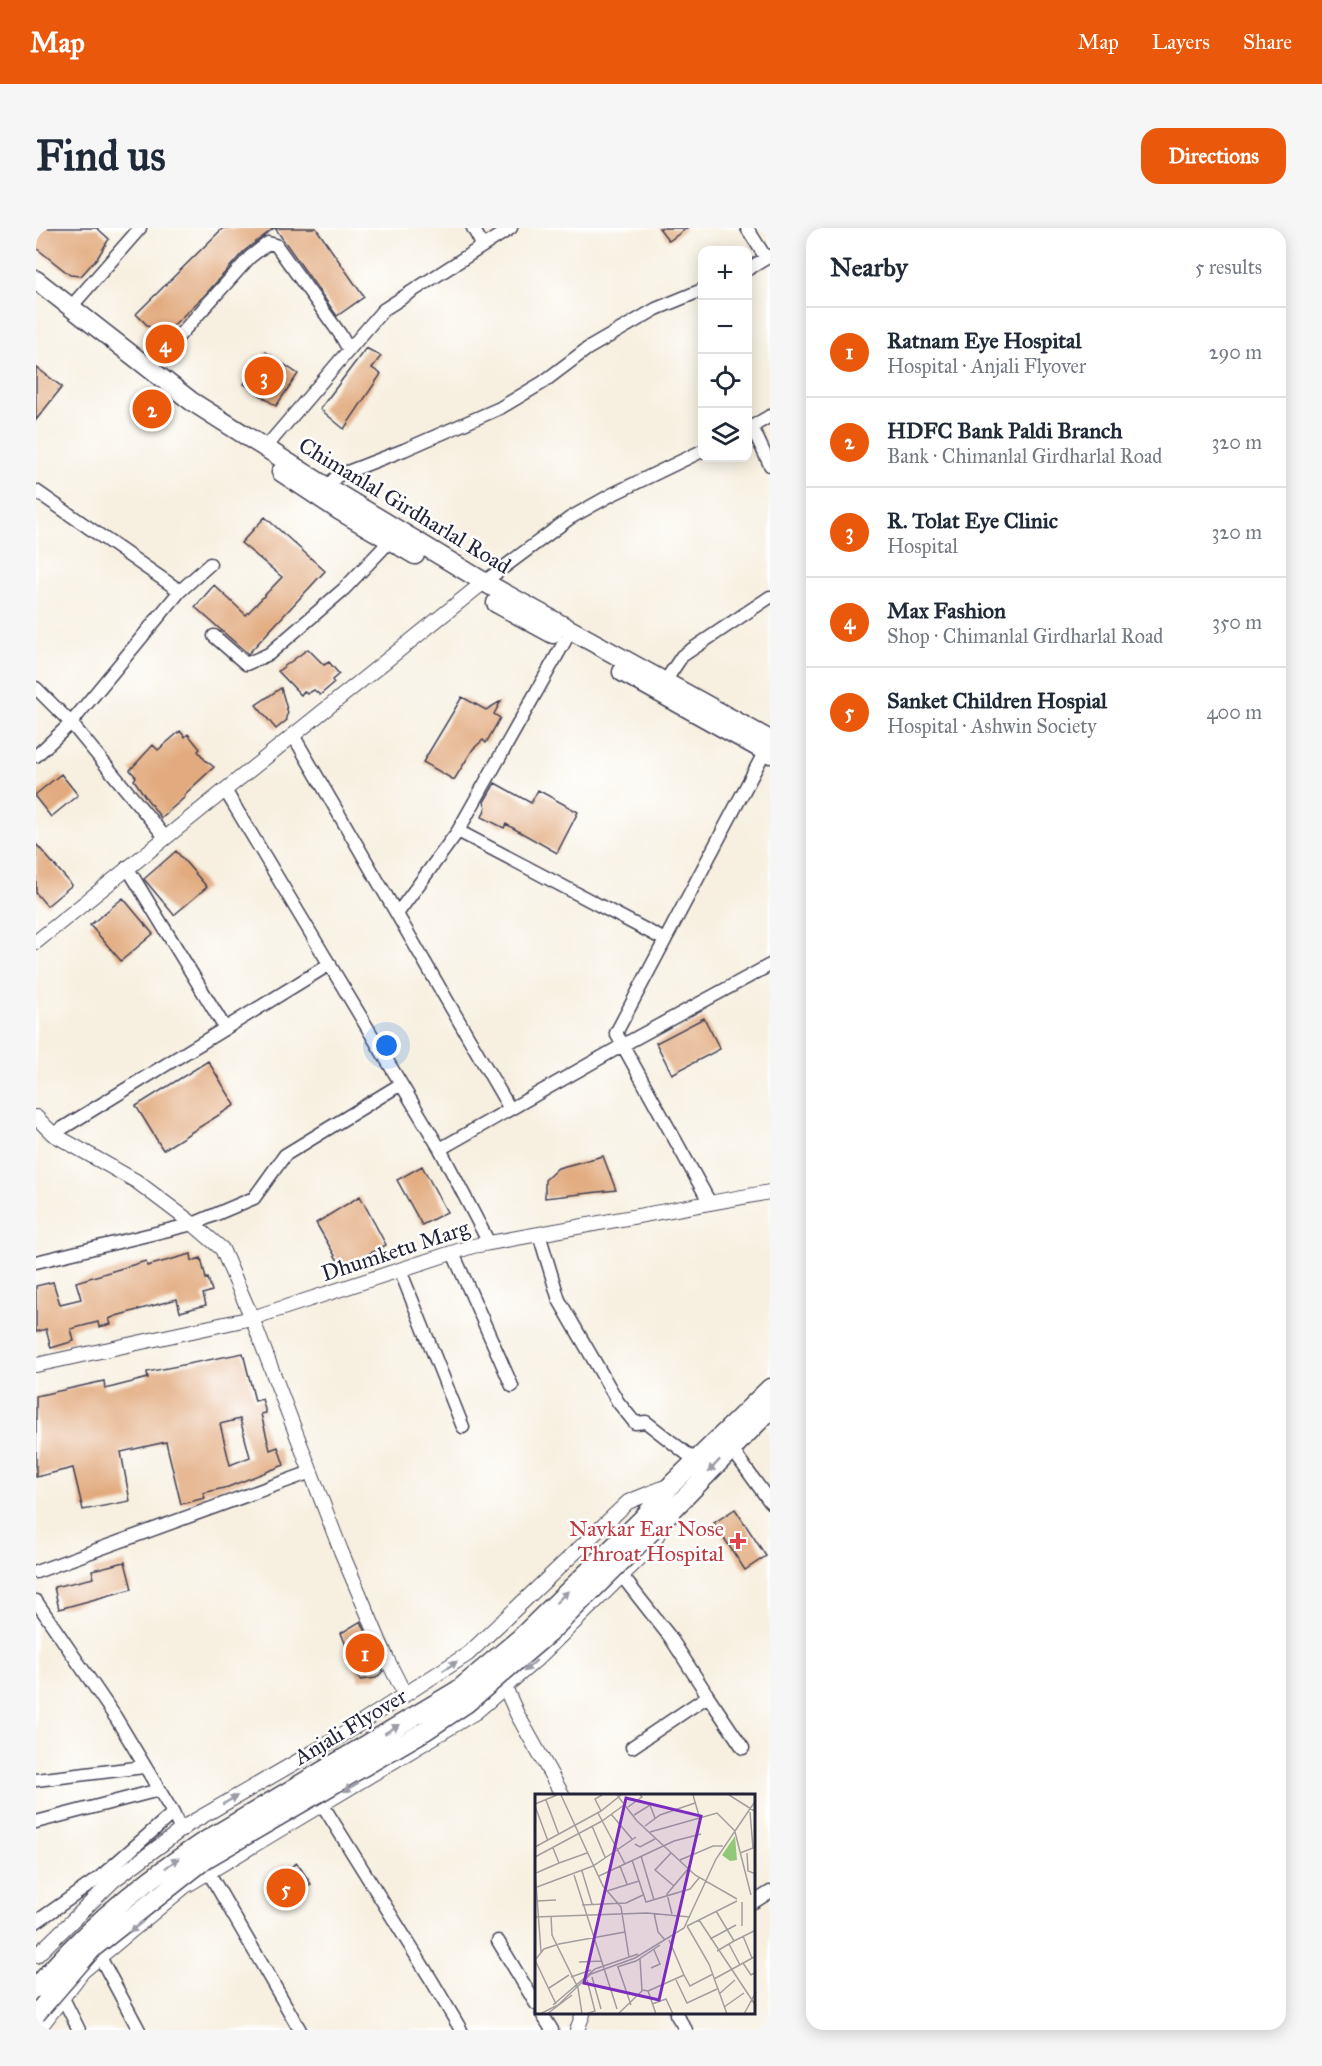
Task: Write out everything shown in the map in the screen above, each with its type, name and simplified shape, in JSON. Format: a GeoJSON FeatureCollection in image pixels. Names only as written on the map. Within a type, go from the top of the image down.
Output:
{"type":"FeatureCollection","features":[{"type":"Feature","properties":{"kind":"main road","name":"Chimanlal Girdharlal Road"},"geometry":{"type":"LineString","coordinates":[[36,280],[191,400],[479,586],[565,640],[768,748]]}},
{"type":"Feature","properties":{"kind":"main road","name":"Chimanlal Girdharlal Road"},"geometry":{"type":"LineString","coordinates":[[36,295],[184,411],[390,542],[666,680],[768,748]]}},
{"type":"Feature","properties":{"kind":"main road","name":"Anjali Flyover"},"geometry":{"type":"LineString","coordinates":[[36,2014],[93,1948],[207,1858],[425,1731],[467,1703],[548,1634],[648,1524],[672,1484],[770,1388]]}},
{"type":"Feature","properties":{"kind":"main road","name":"Anjali Flyover"},"geometry":{"type":"LineString","coordinates":[[36,1988],[83,1937],[111,1911],[174,1861],[458,1690],[648,1524],[667,1515],[770,1410]]}},
{"type":"Feature","properties":{"kind":"street"},"geometry":{"type":"LineString","coordinates":[[70,308],[140,228]]}},
{"type":"Feature","properties":{"kind":"street"},"geometry":{"type":"LineString","coordinates":[[473,228],[483,246]]}},
{"type":"Feature","properties":{"kind":"street"},"geometry":{"type":"LineString","coordinates":[[266,447],[383,310],[512,228]]}},
{"type":"Feature","properties":{"kind":"street"},"geometry":{"type":"LineString","coordinates":[[747,228],[768,257],[752,266]]}},
{"type":"Feature","properties":{"kind":"street"},"geometry":{"type":"LineString","coordinates":[[149,369],[250,257],[268,243],[276,245],[349,350]]}},
{"type":"Feature","properties":{"kind":"street"},"geometry":{"type":"LineString","coordinates":[[327,487],[337,476],[404,450],[500,408],[542,383],[587,350],[646,315],[698,292]]}},
{"type":"Feature","properties":{"kind":"street"},"geometry":{"type":"LineString","coordinates":[[752,427],[770,417]]}},
{"type":"Feature","properties":{"kind":"street"},"geometry":{"type":"LineString","coordinates":[[752,432],[770,465]]}},
{"type":"Feature","properties":{"kind":"street"},"geometry":{"type":"LineString","coordinates":[[36,942],[479,586],[570,518],[611,495],[698,453]]}},
{"type":"Feature","properties":{"kind":"street"},"geometry":{"type":"LineString","coordinates":[[36,491],[180,591]]}},
{"type":"Feature","properties":{"kind":"street"},"geometry":{"type":"LineString","coordinates":[[214,636],[246,664],[269,654],[344,589],[390,542]]}},
{"type":"Feature","properties":{"kind":"street"},"geometry":{"type":"LineString","coordinates":[[36,756],[71,723],[180,591],[210,564]]}},
{"type":"Feature","properties":{"kind":"street"},"geometry":{"type":"LineString","coordinates":[[666,680],[682,656],[770,597]]}},
{"type":"Feature","properties":{"kind":"street"},"geometry":{"type":"LineString","coordinates":[[397,914],[458,831],[565,640]]}},
{"type":"Feature","properties":{"kind":"street"},"geometry":{"type":"LineString","coordinates":[[36,688],[71,723],[165,837]]}},
{"type":"Feature","properties":{"kind":"street"},"geometry":{"type":"LineString","coordinates":[[293,735],[510,1109]]}},
{"type":"Feature","properties":{"kind":"street"},"geometry":{"type":"LineString","coordinates":[[710,1203],[616,1033],[768,748]]}},
{"type":"Feature","properties":{"kind":"street"},"geometry":{"type":"LineString","coordinates":[[225,790],[440,1149],[489,1243]]}},
{"type":"Feature","properties":{"kind":"street"},"geometry":{"type":"LineString","coordinates":[[458,831],[665,940]]}},
{"type":"Feature","properties":{"kind":"street"},"geometry":{"type":"LineString","coordinates":[[127,867],[225,1028]]}},
{"type":"Feature","properties":{"kind":"street"},"geometry":{"type":"LineString","coordinates":[[53,1134],[330,964]]}},
{"type":"Feature","properties":{"kind":"street"},"geometry":{"type":"LineString","coordinates":[[440,1149],[770,965]]}},
{"type":"Feature","properties":{"kind":"street"},"geometry":{"type":"LineString","coordinates":[[36,1262],[193,1224],[255,1198],[285,1155],[401,1084]]}},
{"type":"Feature","properties":{"kind":"street"},"geometry":{"type":"LineString","coordinates":[[36,1117],[53,1134],[136,1181],[222,1249],[252,1318],[341,1551],[387,1659],[405,1695]]}},
{"type":"Feature","properties":{"kind":"street","name":"Dhumketu Marg"},"geometry":{"type":"LineString","coordinates":[[36,1365],[252,1318],[489,1243],[770,1192]]}},
{"type":"Feature","properties":{"kind":"street"},"geometry":{"type":"LineString","coordinates":[[539,1234],[558,1300],[618,1402],[635,1423],[646,1422],[696,1461]]}},
{"type":"Feature","properties":{"kind":"street"},"geometry":{"type":"LineString","coordinates":[[453,1253],[512,1386]]}},
{"type":"Feature","properties":{"kind":"street"},"geometry":{"type":"LineString","coordinates":[[400,1270],[463,1427]]}},
{"type":"Feature","properties":{"kind":"street"},"geometry":{"type":"LineString","coordinates":[[731,1448],[770,1502]]}},
{"type":"Feature","properties":{"kind":"street"},"geometry":{"type":"LineString","coordinates":[[36,1572],[311,1472]]}},
{"type":"Feature","properties":{"kind":"street"},"geometry":{"type":"LineString","coordinates":[[36,1956],[114,1880],[189,1824],[336,1739],[468,1654],[628,1502],[672,1484]]}},
{"type":"Feature","properties":{"kind":"street"},"geometry":{"type":"LineString","coordinates":[[38,2030],[83,1971],[184,1887],[476,1712],[536,1660],[652,1546],[667,1515]]}},
{"type":"Feature","properties":{"kind":"street"},"geometry":{"type":"LineString","coordinates":[[622,1576],[670,1637],[743,1748]]}},
{"type":"Feature","properties":{"kind":"street"},"geometry":{"type":"LineString","coordinates":[[36,1601],[116,1718],[181,1831],[209,1872],[300,2030]]}},
{"type":"Feature","properties":{"kind":"street"},"geometry":{"type":"LineString","coordinates":[[505,1687],[517,1714],[562,1794]]}},
{"type":"Feature","properties":{"kind":"street"},"geometry":{"type":"LineString","coordinates":[[632,1747],[708,1696]]}},
{"type":"Feature","properties":{"kind":"street"},"geometry":{"type":"LineString","coordinates":[[36,1780],[144,1767]]}},
{"type":"Feature","properties":{"kind":"street"},"geometry":{"type":"LineString","coordinates":[[36,1822],[159,1790]]}},
{"type":"Feature","properties":{"kind":"street"},"geometry":{"type":"LineString","coordinates":[[322,1804],[461,2030]]}},
{"type":"Feature","properties":{"kind":"street"},"geometry":{"type":"LineString","coordinates":[[36,1922],[99,1878],[173,1814]]}},
{"type":"Feature","properties":{"kind":"street"},"geometry":{"type":"LineString","coordinates":[[755,1901],[770,1892]]}},
{"type":"Feature","properties":{"kind":"street"},"geometry":{"type":"LineString","coordinates":[[498,1941],[535,2002]]}},
{"type":"Feature","properties":{"kind":"street"},"geometry":{"type":"LineString","coordinates":[[100,1958],[139,2030]]}},
{"type":"Feature","properties":{"kind":"street"},"geometry":{"type":"LineString","coordinates":[[63,1998],[79,2030]]}},
{"type":"Feature","properties":{"kind":"street"},"geometry":{"type":"LineString","coordinates":[[543,2015],[552,2030]]}},
{"type":"Feature","properties":{"kind":"street"},"geometry":{"type":"LineString","coordinates":[[577,2030],[583,2015]]}},
{"type":"Feature","properties":{"kind":"street"},"geometry":{"type":"LineString","coordinates":[[677,2015],[686,2030]]}},
{"type":"Feature","properties":{"kind":"building"},"geometry":{"type":"Polygon","coordinates":[[[36,228],[97,228],[109,239],[98,257],[81,276],[70,275],[36,248],[36,228]]]}},
{"type":"Feature","properties":{"kind":"building"},"geometry":{"type":"Polygon","coordinates":[[[223,228],[274,228],[244,251],[204,296],[160,338],[136,314],[223,228]]]}},
{"type":"Feature","properties":{"kind":"building"},"geometry":{"type":"Polygon","coordinates":[[[275,228],[316,228],[364,297],[337,316],[275,228]]]}},
{"type":"Feature","properties":{"kind":"building"},"geometry":{"type":"Polygon","coordinates":[[[659,228],[687,228],[669,241],[659,228]]]}},
{"type":"Feature","properties":{"kind":"building"},"geometry":{"type":"Polygon","coordinates":[[[366,348],[381,356],[372,368],[381,374],[344,429],[320,409],[366,348]]]}},
{"type":"Feature","properties":{"kind":"building"},"geometry":{"type":"Polygon","coordinates":[[[266,352],[298,374],[276,406],[244,384],[266,352]]]}},
{"type":"Feature","properties":{"kind":"building"},"geometry":{"type":"Polygon","coordinates":[[[36,367],[62,387],[36,420],[36,367]]]}},
{"type":"Feature","properties":{"kind":"building"},"geometry":{"type":"Polygon","coordinates":[[[265,517],[325,571],[248,654],[195,607],[214,585],[246,615],[282,577],[241,543],[265,517]]]}},
{"type":"Feature","properties":{"kind":"building"},"geometry":{"type":"Polygon","coordinates":[[[308,649],[324,665],[329,662],[339,674],[332,680],[334,683],[320,695],[314,690],[307,694],[304,691],[301,695],[278,671],[308,649]]]}},
{"type":"Feature","properties":{"kind":"building"},"geometry":{"type":"Polygon","coordinates":[[[281,688],[288,713],[287,720],[276,729],[256,705],[281,688]]]}},
{"type":"Feature","properties":{"kind":"building"},"geometry":{"type":"Polygon","coordinates":[[[462,697],[486,710],[501,701],[494,714],[500,718],[486,743],[483,740],[473,749],[454,780],[423,762],[462,697]]]}},
{"type":"Feature","properties":{"kind":"building"},"geometry":{"type":"Polygon","coordinates":[[[180,731],[185,737],[188,734],[200,749],[198,751],[205,760],[214,767],[161,818],[134,780],[136,777],[130,770],[153,745],[158,750],[180,731]]]}},
{"type":"Feature","properties":{"kind":"building"},"geometry":{"type":"Polygon","coordinates":[[[61,774],[78,795],[51,817],[36,798],[36,794],[61,774]]]}},
{"type":"Feature","properties":{"kind":"building"},"geometry":{"type":"Polygon","coordinates":[[[495,783],[531,803],[538,790],[578,812],[557,853],[506,824],[504,828],[482,817],[486,807],[484,802],[495,783]]]}},
{"type":"Feature","properties":{"kind":"building"},"geometry":{"type":"Polygon","coordinates":[[[36,844],[72,885],[47,906],[36,893],[36,844]]]}},
{"type":"Feature","properties":{"kind":"building"},"geometry":{"type":"Polygon","coordinates":[[[176,851],[207,887],[174,915],[144,879],[176,851]]]}},
{"type":"Feature","properties":{"kind":"building"},"geometry":{"type":"Polygon","coordinates":[[[123,898],[153,934],[121,961],[90,925],[123,898]]]}},
{"type":"Feature","properties":{"kind":"building"},"geometry":{"type":"Polygon","coordinates":[[[704,1018],[720,1049],[672,1074],[656,1043],[704,1018]]]}},
{"type":"Feature","properties":{"kind":"building"},"geometry":{"type":"Polygon","coordinates":[[[208,1061],[235,1105],[163,1150],[136,1106],[208,1061]]]}},
{"type":"Feature","properties":{"kind":"building"},"geometry":{"type":"Polygon","coordinates":[[[603,1156],[616,1190],[545,1198],[545,1180],[558,1168],[603,1156]]]}},
{"type":"Feature","properties":{"kind":"building"},"geometry":{"type":"Polygon","coordinates":[[[422,1166],[447,1212],[422,1225],[397,1180],[422,1166]]]}},
{"type":"Feature","properties":{"kind":"building"},"geometry":{"type":"Polygon","coordinates":[[[360,1196],[386,1245],[342,1268],[316,1223],[360,1196]]]}},
{"type":"Feature","properties":{"kind":"building"},"geometry":{"type":"Polygon","coordinates":[[[191,1254],[192,1261],[201,1258],[206,1279],[208,1278],[212,1291],[203,1294],[206,1305],[180,1312],[177,1299],[116,1316],[109,1319],[111,1324],[99,1327],[98,1322],[71,1329],[74,1341],[51,1348],[46,1329],[36,1332],[36,1286],[53,1282],[60,1304],[81,1299],[76,1282],[146,1261],[147,1266],[191,1254]]]}},
{"type":"Feature","properties":{"kind":"building"},"geometry":{"type":"Polygon","coordinates":[[[243,1353],[255,1401],[262,1399],[266,1413],[261,1414],[270,1450],[278,1447],[284,1465],[228,1487],[203,1493],[205,1498],[181,1504],[166,1442],[121,1452],[130,1501],[83,1510],[73,1468],[36,1477],[36,1396],[104,1381],[105,1389],[148,1378],[147,1372],[243,1353]],[[240,1419],[220,1424],[230,1465],[250,1457],[240,1419]]]}},
{"type":"Feature","properties":{"kind":"building"},"geometry":{"type":"Polygon","coordinates":[[[735,1509],[766,1556],[745,1570],[714,1523],[735,1509]]]}},
{"type":"Feature","properties":{"kind":"building"},"geometry":{"type":"Polygon","coordinates":[[[125,1562],[132,1589],[59,1609],[54,1587],[94,1578],[92,1570],[125,1562]]]}},
{"type":"Feature","properties":{"kind":"building"},"geometry":{"type":"Polygon","coordinates":[[[361,1621],[383,1671],[376,1678],[360,1680],[341,1633],[361,1621]]]}},
{"type":"Feature","properties":{"kind":"building"},"geometry":{"type":"Polygon","coordinates":[[[297,1863],[311,1884],[284,1901],[270,1880],[297,1863]]]}},
{"type":"Feature","properties":{"kind":"place","name":"Max Fashion"},"geometry":{"type":"Point","coordinates":[165,344]}},
{"type":"Feature","properties":{"kind":"place","name":"R. Tolat Eye Clinic"},"geometry":{"type":"Point","coordinates":[264,376]}},
{"type":"Feature","properties":{"kind":"place","name":"HDFC Bank Paldi Branch"},"geometry":{"type":"Point","coordinates":[152,409]}},
{"type":"Feature","properties":{"kind":"place","name":"Navkar Ear Nose Throat Hospital"},"geometry":{"type":"Point","coordinates":[738,1541]}},
{"type":"Feature","properties":{"kind":"place","name":"Ratnam Eye Hospital"},"geometry":{"type":"Point","coordinates":[365,1653]}},
{"type":"Feature","properties":{"kind":"place","name":"Sanket Children Hospial"},"geometry":{"type":"Point","coordinates":[286,1888]}}]}
